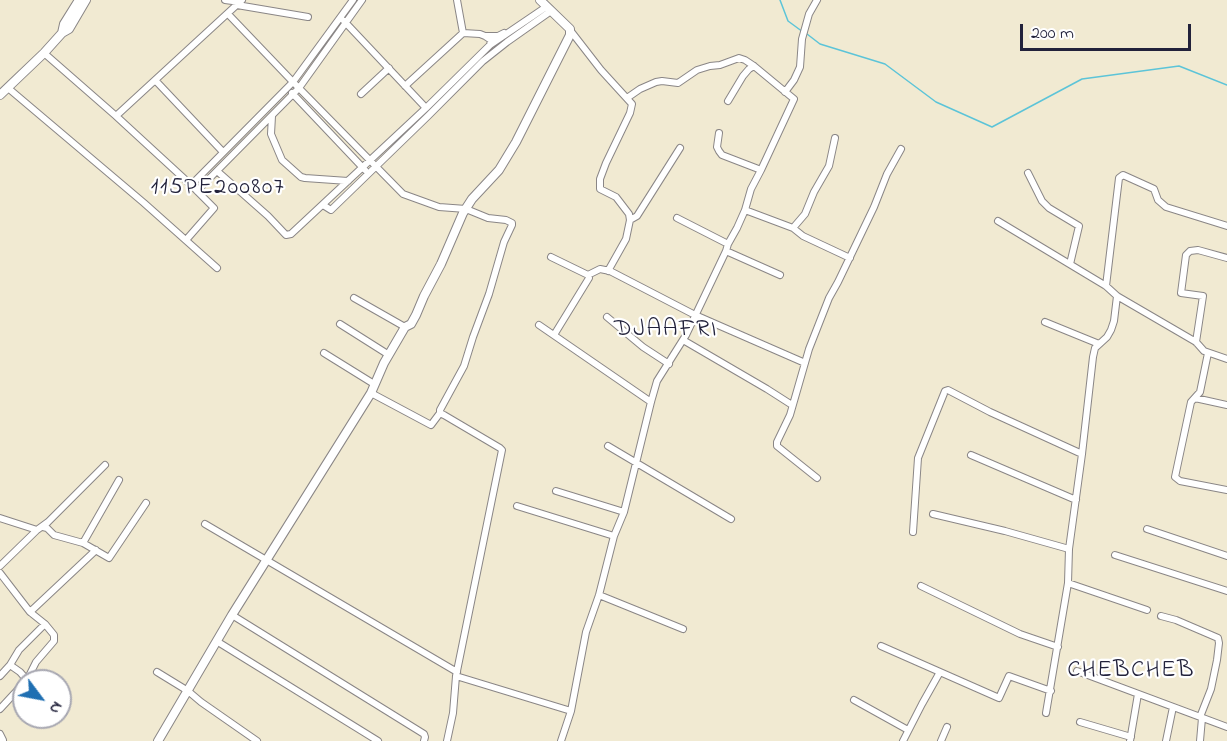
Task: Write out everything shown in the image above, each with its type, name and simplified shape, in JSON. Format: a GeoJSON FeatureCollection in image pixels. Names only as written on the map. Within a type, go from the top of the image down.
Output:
{"type":"FeatureCollection","features":[{"type":"Feature","properties":{"kind":"street"},"geometry":{"type":"LineString","coordinates":[[62,33],[64,24],[79,0]]}},
{"type":"Feature","properties":{"kind":"street"},"geometry":{"type":"LineString","coordinates":[[0,95],[62,33],[69,29],[86,0]]}},
{"type":"Feature","properties":{"kind":"street"},"geometry":{"type":"LineString","coordinates":[[225,0],[308,17]]}},
{"type":"Feature","properties":{"kind":"street"},"geometry":{"type":"LineString","coordinates":[[191,185],[293,82],[353,0]]}},
{"type":"Feature","properties":{"kind":"street"},"geometry":{"type":"LineString","coordinates":[[197,191],[299,88],[362,0]]}},
{"type":"Feature","properties":{"kind":"street"},"geometry":{"type":"LineString","coordinates":[[540,0],[570,29],[601,70],[632,104],[599,184],[600,189],[615,197],[629,214],[630,220],[626,239],[608,271]]}},
{"type":"Feature","properties":{"kind":"street"},"geometry":{"type":"LineString","coordinates":[[785,92],[800,67],[802,39],[809,14],[817,0]]}},
{"type":"Feature","properties":{"kind":"street"},"geometry":{"type":"LineString","coordinates":[[458,1],[463,33]]}},
{"type":"Feature","properties":{"kind":"street"},"geometry":{"type":"LineString","coordinates":[[116,116],[240,2]]}},
{"type":"Feature","properties":{"kind":"street"},"geometry":{"type":"LineString","coordinates":[[485,36],[498,36],[549,9]]}},
{"type":"Feature","properties":{"kind":"street"},"geometry":{"type":"LineString","coordinates":[[323,205],[331,210],[483,61],[549,9]]}},
{"type":"Feature","properties":{"kind":"street"},"geometry":{"type":"LineString","coordinates":[[228,14],[403,194],[439,207],[465,209],[488,218],[512,223],[464,366],[440,413],[431,425],[371,393]]}},
{"type":"Feature","properties":{"kind":"street"},"geometry":{"type":"LineString","coordinates":[[341,17],[426,108]]}},
{"type":"Feature","properties":{"kind":"street"},"geometry":{"type":"LineString","coordinates":[[217,171],[286,235],[291,234],[490,45],[516,27]]}},
{"type":"Feature","properties":{"kind":"street"},"geometry":{"type":"LineString","coordinates":[[158,741],[232,615],[371,393],[405,327],[411,324],[465,209],[507,159],[570,35],[570,29]]}},
{"type":"Feature","properties":{"kind":"street"},"geometry":{"type":"LineString","coordinates":[[405,86],[463,33],[485,36],[491,40],[490,45]]}},
{"type":"Feature","properties":{"kind":"street"},"geometry":{"type":"LineString","coordinates":[[44,53],[116,116],[214,208],[186,240]]}},
{"type":"Feature","properties":{"kind":"street"},"geometry":{"type":"LineString","coordinates":[[561,741],[571,711],[586,632],[599,595],[614,536],[624,512],[657,381],[683,340],[737,228],[751,189],[794,99],[754,66],[739,58],[697,70],[678,83],[656,82],[627,98]]}},
{"type":"Feature","properties":{"kind":"street"},"geometry":{"type":"LineString","coordinates":[[728,101],[743,76],[754,66]]}},
{"type":"Feature","properties":{"kind":"street"},"geometry":{"type":"LineString","coordinates":[[361,94],[389,68]]}},
{"type":"Feature","properties":{"kind":"street"},"geometry":{"type":"LineString","coordinates":[[155,80],[223,152]]}},
{"type":"Feature","properties":{"kind":"street"},"geometry":{"type":"LineString","coordinates":[[8,88],[217,268]]}},
{"type":"Feature","properties":{"kind":"street"},"geometry":{"type":"LineString","coordinates":[[287,88],[369,173]]}},
{"type":"Feature","properties":{"kind":"street"},"geometry":{"type":"LineString","coordinates":[[272,115],[271,134],[282,160],[301,177],[348,181]]}},
{"type":"Feature","properties":{"kind":"street"},"geometry":{"type":"LineString","coordinates":[[719,133],[717,147],[723,155],[761,170]]}},
{"type":"Feature","properties":{"kind":"street"},"geometry":{"type":"LineString","coordinates":[[793,228],[805,214],[829,166],[835,138]]}},
{"type":"Feature","properties":{"kind":"street"},"geometry":{"type":"LineString","coordinates":[[630,220],[637,216],[680,148]]}},
{"type":"Feature","properties":{"kind":"street"},"geometry":{"type":"LineString","coordinates":[[817,477],[777,446],[777,442],[790,415],[809,349],[830,298],[874,207],[887,174],[901,149]]}},
{"type":"Feature","properties":{"kind":"street"},"geometry":{"type":"LineString","coordinates":[[1028,173],[1042,201],[1049,208],[1079,226],[1070,264]]}},
{"type":"Feature","properties":{"kind":"street"},"geometry":{"type":"LineString","coordinates":[[1106,286],[1119,178],[1123,175],[1154,189],[1158,200],[1166,207],[1227,226]]}},
{"type":"Feature","properties":{"kind":"street"},"geometry":{"type":"LineString","coordinates":[[745,210],[793,228],[803,236],[850,258]]}},
{"type":"Feature","properties":{"kind":"street"},"geometry":{"type":"LineString","coordinates":[[677,218],[727,248],[780,275]]}},
{"type":"Feature","properties":{"kind":"street"},"geometry":{"type":"LineString","coordinates":[[998,221],[1196,342],[1204,351],[1227,359]]}},
{"type":"Feature","properties":{"kind":"street"},"geometry":{"type":"LineString","coordinates":[[1196,342],[1203,296],[1181,293],[1186,255],[1190,251],[1198,250],[1227,258]]}},
{"type":"Feature","properties":{"kind":"street"},"geometry":{"type":"LineString","coordinates":[[551,257],[588,275]]}},
{"type":"Feature","properties":{"kind":"street"},"geometry":{"type":"LineString","coordinates":[[588,275],[600,269],[610,271],[695,315],[805,363]]}},
{"type":"Feature","properties":{"kind":"street"},"geometry":{"type":"LineString","coordinates":[[554,335],[589,278],[588,275]]}},
{"type":"Feature","properties":{"kind":"street"},"geometry":{"type":"LineString","coordinates":[[1046,713],[1068,583],[1069,549],[1083,454],[1093,357],[1095,348],[1111,330],[1118,296]]}},
{"type":"Feature","properties":{"kind":"street"},"geometry":{"type":"LineString","coordinates":[[354,298],[405,327]]}},
{"type":"Feature","properties":{"kind":"street"},"geometry":{"type":"LineString","coordinates":[[607,317],[643,347],[669,364]]}},
{"type":"Feature","properties":{"kind":"street"},"geometry":{"type":"LineString","coordinates":[[1045,322],[1099,344]]}},
{"type":"Feature","properties":{"kind":"street"},"geometry":{"type":"LineString","coordinates":[[340,324],[389,355]]}},
{"type":"Feature","properties":{"kind":"street"},"geometry":{"type":"LineString","coordinates":[[539,326],[651,402]]}},
{"type":"Feature","properties":{"kind":"street"},"geometry":{"type":"LineString","coordinates":[[683,340],[792,405]]}},
{"type":"Feature","properties":{"kind":"street"},"geometry":{"type":"LineString","coordinates":[[324,353],[374,384]]}},
{"type":"Feature","properties":{"kind":"street"},"geometry":{"type":"LineString","coordinates":[[1208,353],[1200,392],[1191,402],[1175,477],[1179,481],[1227,490]]}},
{"type":"Feature","properties":{"kind":"street"},"geometry":{"type":"LineString","coordinates":[[913,532],[918,458],[945,391],[948,390],[990,412],[1083,454]]}},
{"type":"Feature","properties":{"kind":"street"},"geometry":{"type":"LineString","coordinates":[[1195,398],[1227,405]]}},
{"type":"Feature","properties":{"kind":"street"},"geometry":{"type":"LineString","coordinates":[[440,413],[502,450],[456,674],[453,713],[447,741]]}},
{"type":"Feature","properties":{"kind":"street"},"geometry":{"type":"LineString","coordinates":[[608,446],[731,519]]}},
{"type":"Feature","properties":{"kind":"street"},"geometry":{"type":"LineString","coordinates":[[970,455],[1076,500]]}},
{"type":"Feature","properties":{"kind":"street"},"geometry":{"type":"LineString","coordinates":[[0,566],[105,465]]}},
{"type":"Feature","properties":{"kind":"street"},"geometry":{"type":"LineString","coordinates":[[83,543],[119,480]]}},
{"type":"Feature","properties":{"kind":"street"},"geometry":{"type":"LineString","coordinates":[[556,491],[624,512]]}},
{"type":"Feature","properties":{"kind":"street"},"geometry":{"type":"LineString","coordinates":[[0,518],[40,529],[47,528],[54,535],[83,543],[109,558],[146,503]]}},
{"type":"Feature","properties":{"kind":"street"},"geometry":{"type":"LineString","coordinates":[[517,506],[614,536]]}},
{"type":"Feature","properties":{"kind":"street"},"geometry":{"type":"LineString","coordinates":[[933,514],[1069,549]]}},
{"type":"Feature","properties":{"kind":"street"},"geometry":{"type":"LineString","coordinates":[[205,524],[456,674],[571,711]]}},
{"type":"Feature","properties":{"kind":"street"},"geometry":{"type":"LineString","coordinates":[[1147,529],[1227,556]]}},
{"type":"Feature","properties":{"kind":"street"},"geometry":{"type":"LineString","coordinates":[[30,612],[96,550]]}},
{"type":"Feature","properties":{"kind":"street"},"geometry":{"type":"LineString","coordinates":[[1115,555],[1227,591]]}},
{"type":"Feature","properties":{"kind":"street"},"geometry":{"type":"LineString","coordinates":[[0,573],[30,612],[54,635],[54,641],[32,669]]}},
{"type":"Feature","properties":{"kind":"street"},"geometry":{"type":"LineString","coordinates":[[1068,583],[1147,610]]}},
{"type":"Feature","properties":{"kind":"street"},"geometry":{"type":"LineString","coordinates":[[921,586],[1020,634],[1058,646]]}},
{"type":"Feature","properties":{"kind":"street"},"geometry":{"type":"LineString","coordinates":[[599,595],[683,629]]}},
{"type":"Feature","properties":{"kind":"street"},"geometry":{"type":"LineString","coordinates":[[232,615],[424,734],[424,741]]}},
{"type":"Feature","properties":{"kind":"street"},"geometry":{"type":"LineString","coordinates":[[1161,616],[1218,638],[1217,660],[1211,689],[1201,717],[1200,741]]}},
{"type":"Feature","properties":{"kind":"street"},"geometry":{"type":"LineString","coordinates":[[0,675],[10,665],[19,650],[45,624]]}},
{"type":"Feature","properties":{"kind":"street"},"geometry":{"type":"LineString","coordinates":[[218,642],[378,741]]}},
{"type":"Feature","properties":{"kind":"street"},"geometry":{"type":"LineString","coordinates":[[881,646],[999,698],[1009,676],[1051,691]]}},
{"type":"Feature","properties":{"kind":"street"},"geometry":{"type":"LineString","coordinates":[[10,665],[16,669]]}},
{"type":"Feature","properties":{"kind":"street"},"geometry":{"type":"LineString","coordinates":[[1077,671],[1227,727]]}},
{"type":"Feature","properties":{"kind":"street"},"geometry":{"type":"LineString","coordinates":[[157,672],[188,691],[257,741]]}},
{"type":"Feature","properties":{"kind":"street"},"geometry":{"type":"LineString","coordinates":[[903,741],[940,672]]}},
{"type":"Feature","properties":{"kind":"street"},"geometry":{"type":"LineString","coordinates":[[1080,722],[1130,739],[1138,694]]}},
{"type":"Feature","properties":{"kind":"street"},"geometry":{"type":"LineString","coordinates":[[0,709],[12,696]]}},
{"type":"Feature","properties":{"kind":"street"},"geometry":{"type":"LineString","coordinates":[[854,700],[908,730]]}},
{"type":"Feature","properties":{"kind":"street"},"geometry":{"type":"LineString","coordinates":[[1166,741],[1173,707]]}},
{"type":"Feature","properties":{"kind":"street"},"geometry":{"type":"LineString","coordinates":[[941,741],[947,727]]}},
{"type":"Feature","properties":{"kind":"street"},"geometry":{"type":"LineString","coordinates":[[0,734],[3,741]]}},
{"type":"Feature","properties":{"kind":"waterway"},"geometry":{"type":"LineString","coordinates":[[780,0],[788,21],[803,32]]}},
{"type":"Feature","properties":{"kind":"waterway"},"geometry":{"type":"LineString","coordinates":[[807,34],[820,44],[885,64],[936,102],[992,127],[1082,79],[1179,66],[1227,85]]}},
{"type":"Feature","properties":{"kind":"district","name":"115PE200807"},"geometry":{"type":"Point","coordinates":[218,189]}},
{"type":"Feature","properties":{"kind":"district","name":"DJAAFRI"},"geometry":{"type":"Point","coordinates":[666,331]}},
{"type":"Feature","properties":{"kind":"district","name":"CHEBCHEB"},"geometry":{"type":"Point","coordinates":[1131,672]}}]}
